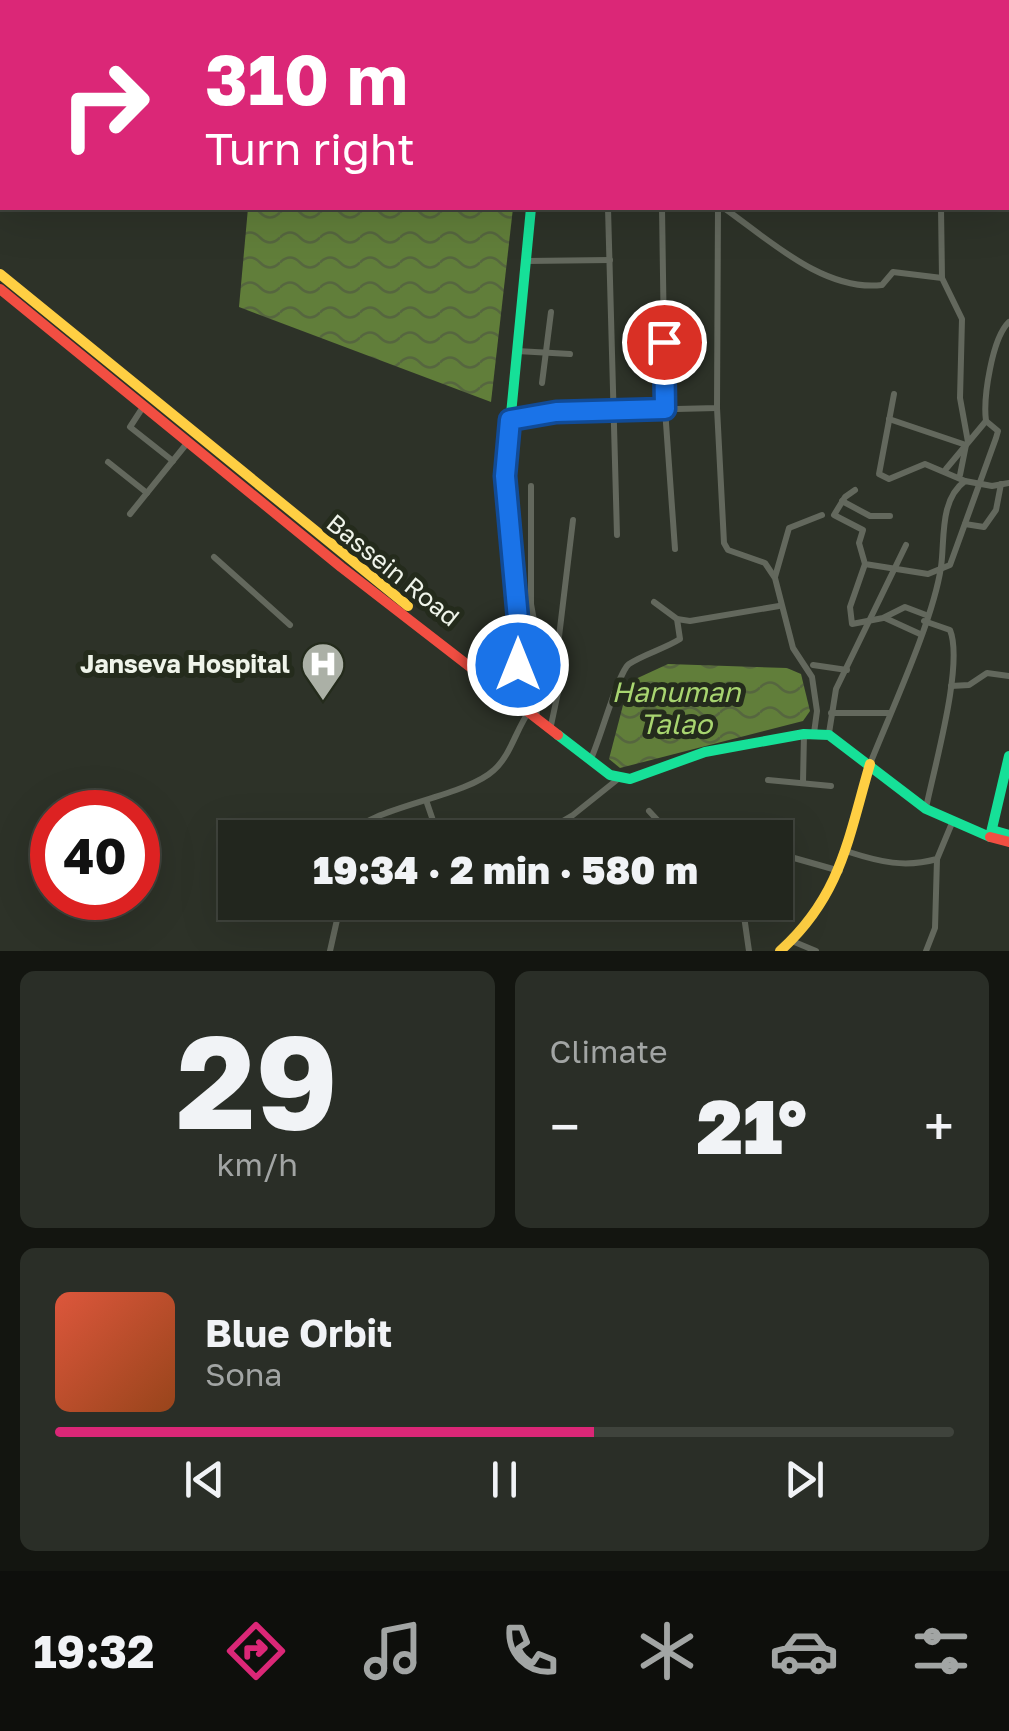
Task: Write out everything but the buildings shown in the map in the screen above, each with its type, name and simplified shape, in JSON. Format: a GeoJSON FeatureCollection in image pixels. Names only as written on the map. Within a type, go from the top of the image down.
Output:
{"type":"FeatureCollection","features":[{"type":"Feature","properties":{"kind":"main road"},"geometry":{"type":"LineString","coordinates":[[505,690],[521,652],[505,476],[531,210]]}},
{"type":"Feature","properties":{"kind":"main road","name":"Bassein Road"},"geometry":{"type":"LineString","coordinates":[[0,274],[191,438],[550,729],[590,760],[620,775]]}},
{"type":"Feature","properties":{"kind":"main road","name":"Bassein Road"},"geometry":{"type":"LineString","coordinates":[[0,290],[144,407],[191,438]]}},
{"type":"Feature","properties":{"kind":"main road"},"geometry":{"type":"LineString","coordinates":[[620,775],[645,776],[705,752],[829,732],[952,823],[1009,838]]}},
{"type":"Feature","properties":{"kind":"main road"},"geometry":{"type":"LineString","coordinates":[[991,834],[1009,756]]}},
{"type":"Feature","properties":{"kind":"main road"},"geometry":{"type":"LineString","coordinates":[[780,951],[792,942],[841,871],[871,761]]}},
{"type":"Feature","properties":{"kind":"main road"},"geometry":{"type":"LineString","coordinates":[[926,806],[991,834]]}},
{"type":"Feature","properties":{"kind":"street"},"geometry":{"type":"LineString","coordinates":[[608,210],[617,536]]}},
{"type":"Feature","properties":{"kind":"street"},"geometry":{"type":"LineString","coordinates":[[662,210],[665,409],[675,549]]}},
{"type":"Feature","properties":{"kind":"street"},"geometry":{"type":"LineString","coordinates":[[721,210],[717,408],[724,543],[728,550],[766,563],[775,578],[779,606],[793,648],[812,676],[811,732],[804,782]]}},
{"type":"Feature","properties":{"kind":"street"},"geometry":{"type":"LineString","coordinates":[[724,210],[806,266],[868,287],[882,285],[893,272],[942,278]]}},
{"type":"Feature","properties":{"kind":"street"},"geometry":{"type":"LineString","coordinates":[[871,761],[920,634],[940,572],[940,535],[963,478],[967,443],[960,398],[962,320],[942,278],[942,210]]}},
{"type":"Feature","properties":{"kind":"street"},"geometry":{"type":"LineString","coordinates":[[525,261],[610,260]]}},
{"type":"Feature","properties":{"kind":"street"},"geometry":{"type":"LineString","coordinates":[[542,383],[551,312]]}},
{"type":"Feature","properties":{"kind":"street"},"geometry":{"type":"LineString","coordinates":[[946,469],[986,421],[987,384],[1002,330],[1009,322]]}},
{"type":"Feature","properties":{"kind":"street"},"geometry":{"type":"LineString","coordinates":[[517,351],[570,354]]}},
{"type":"Feature","properties":{"kind":"street"},"geometry":{"type":"LineString","coordinates":[[894,394],[878,468],[883,478],[925,464],[980,484],[1005,483],[993,518],[984,527],[965,524]]}},
{"type":"Feature","properties":{"kind":"street"},"geometry":{"type":"LineString","coordinates":[[144,407],[130,428],[173,461]]}},
{"type":"Feature","properties":{"kind":"street"},"geometry":{"type":"LineString","coordinates":[[510,420],[614,409],[717,408]]}},
{"type":"Feature","properties":{"kind":"street"},"geometry":{"type":"LineString","coordinates":[[889,419],[967,443]]}},
{"type":"Feature","properties":{"kind":"street"},"geometry":{"type":"LineString","coordinates":[[865,564],[894,572],[940,572],[952,560],[998,431],[986,421]]}},
{"type":"Feature","properties":{"kind":"street"},"geometry":{"type":"LineString","coordinates":[[130,514],[191,438]]}},
{"type":"Feature","properties":{"kind":"street"},"geometry":{"type":"LineString","coordinates":[[108,462],[147,493]]}},
{"type":"Feature","properties":{"kind":"street"},"geometry":{"type":"LineString","coordinates":[[369,820],[427,803],[496,770],[533,714],[542,665],[531,604],[531,486]]}},
{"type":"Feature","properties":{"kind":"street"},"geometry":{"type":"LineString","coordinates":[[855,490],[834,515],[863,530],[859,543],[865,564],[855,585],[850,621],[884,618],[905,608],[952,633],[951,686],[926,806]]}},
{"type":"Feature","properties":{"kind":"street"},"geometry":{"type":"LineString","coordinates":[[842,501],[870,516],[890,516]]}},
{"type":"Feature","properties":{"kind":"street"},"geometry":{"type":"LineString","coordinates":[[775,578],[789,528],[822,515]]}},
{"type":"Feature","properties":{"kind":"street"},"geometry":{"type":"LineString","coordinates":[[550,729],[560,683],[558,645],[573,520]]}},
{"type":"Feature","properties":{"kind":"street"},"geometry":{"type":"LineString","coordinates":[[829,732],[832,700],[906,545]]}},
{"type":"Feature","properties":{"kind":"street"},"geometry":{"type":"LineString","coordinates":[[214,557],[290,626]]}},
{"type":"Feature","properties":{"kind":"street"},"geometry":{"type":"LineString","coordinates":[[654,602],[677,618],[690,621],[779,606]]}},
{"type":"Feature","properties":{"kind":"street"},"geometry":{"type":"LineString","coordinates":[[590,760],[606,730],[625,667],[680,639],[677,618]]}},
{"type":"Feature","properties":{"kind":"street"},"geometry":{"type":"LineString","coordinates":[[884,618],[920,634]]}},
{"type":"Feature","properties":{"kind":"street"},"geometry":{"type":"LineString","coordinates":[[813,665],[847,670]]}},
{"type":"Feature","properties":{"kind":"street"},"geometry":{"type":"LineString","coordinates":[[951,686],[969,685],[987,672],[1009,676]]}},
{"type":"Feature","properties":{"kind":"street"},"geometry":{"type":"LineString","coordinates":[[514,674],[540,688]]}},
{"type":"Feature","properties":{"kind":"street"},"geometry":{"type":"LineString","coordinates":[[832,713],[890,713]]}},
{"type":"Feature","properties":{"kind":"street"},"geometry":{"type":"LineString","coordinates":[[566,820],[620,775]]}},
{"type":"Feature","properties":{"kind":"street"},"geometry":{"type":"LineString","coordinates":[[768,780],[830,786]]}},
{"type":"Feature","properties":{"kind":"street"},"geometry":{"type":"LineString","coordinates":[[427,803],[433,820]]}},
{"type":"Feature","properties":{"kind":"street"},"geometry":{"type":"LineString","coordinates":[[649,811],[657,820]]}},
{"type":"Feature","properties":{"kind":"street"},"geometry":{"type":"LineString","coordinates":[[926,951],[935,928],[937,859],[952,823]]}},
{"type":"Feature","properties":{"kind":"street"},"geometry":{"type":"LineString","coordinates":[[849,852],[900,864],[937,859]]}},
{"type":"Feature","properties":{"kind":"street"},"geometry":{"type":"LineString","coordinates":[[793,858],[841,871]]}},
{"type":"Feature","properties":{"kind":"street"},"geometry":{"type":"LineString","coordinates":[[330,951],[337,920]]}},
{"type":"Feature","properties":{"kind":"street"},"geometry":{"type":"LineString","coordinates":[[745,920],[749,951]]}},
{"type":"Feature","properties":{"kind":"street"},"geometry":{"type":"LineString","coordinates":[[792,942],[816,951]]}},
{"type":"Feature","properties":{"kind":"water"},"geometry":{"type":"Polygon","coordinates":[[[248,210],[513,210],[491,402],[239,307],[248,210]]]}},
{"type":"Feature","properties":{"kind":"water","name":"Hanuman Talao"},"geometry":{"type":"Polygon","coordinates":[[[668,664],[787,668],[801,674],[810,711],[803,721],[620,768],[609,759],[629,682],[668,664]]]}},
{"type":"Feature","properties":{"kind":"traffic: fast"},"geometry":{"type":"LineString","coordinates":[[504,692],[521,652],[505,476],[531,210]]}},
{"type":"Feature","properties":{"kind":"traffic: fast"},"geometry":{"type":"LineString","coordinates":[[558,735],[610,775],[630,779],[705,752],[804,734],[829,735],[926,809],[990,837],[1009,756]]}},
{"type":"Feature","properties":{"kind":"traffic: fast"},"geometry":{"type":"LineString","coordinates":[[992,830],[1009,835]]}},
{"type":"Feature","properties":{"kind":"traffic: slow"},"geometry":{"type":"LineString","coordinates":[[0,274],[408,606]]}},
{"type":"Feature","properties":{"kind":"traffic: slow"},"geometry":{"type":"LineString","coordinates":[[780,951],[817,909],[840,865],[870,764]]}},
{"type":"Feature","properties":{"kind":"traffic: jam"},"geometry":{"type":"LineString","coordinates":[[0,289],[341,567],[558,735]]}},
{"type":"Feature","properties":{"kind":"traffic: jam"},"geometry":{"type":"LineString","coordinates":[[990,837],[1009,842]]}},
{"type":"Feature","properties":{"kind":"place","name":"Janseva Hospital"},"geometry":{"type":"Point","coordinates":[323,702]}},
{"type":"Feature","properties":{"kind":"route"},"geometry":{"type":"LineString","coordinates":[[518,665],[521,652],[505,476],[510,420],[556,412],[665,409],[664,342]]}}]}
